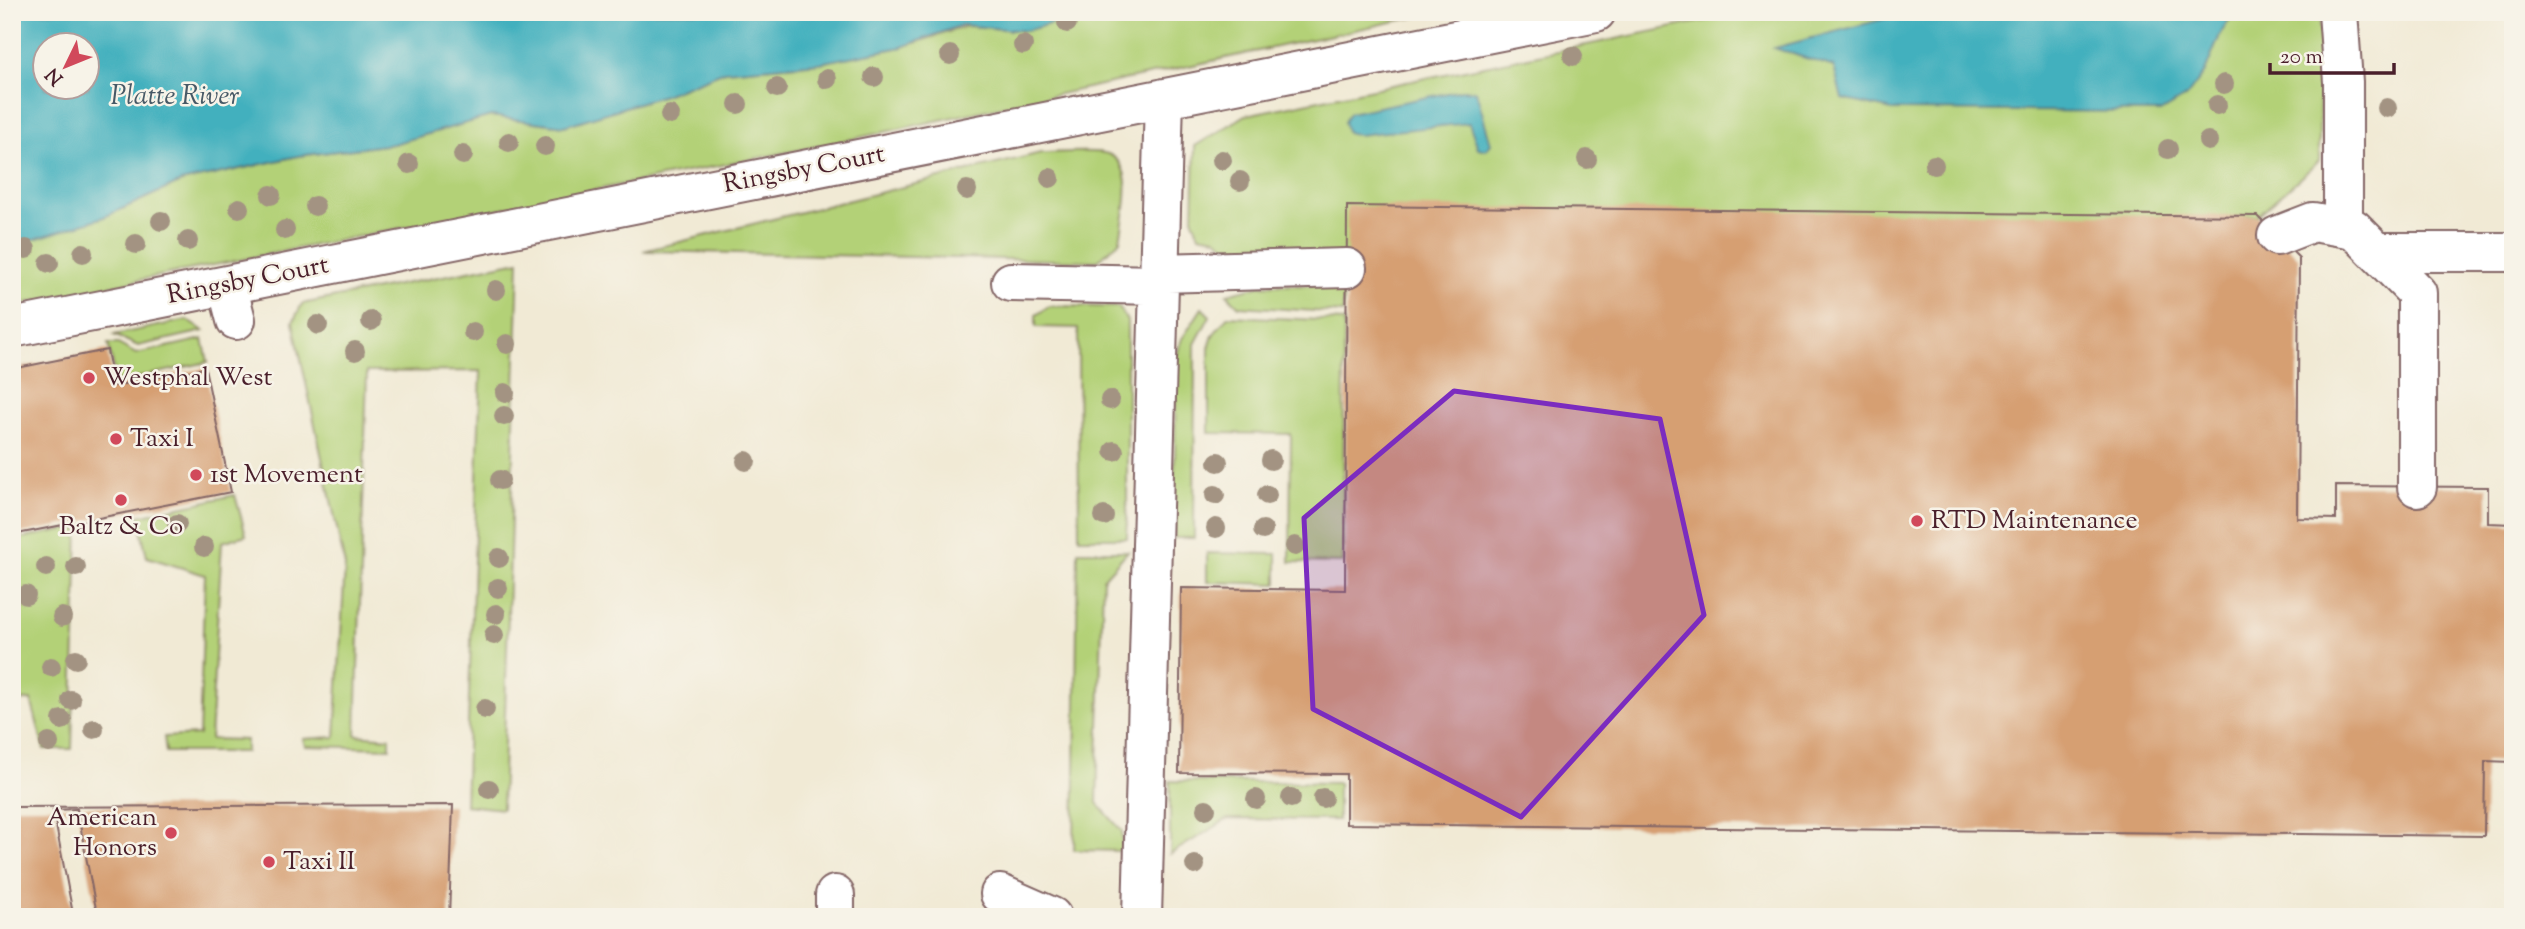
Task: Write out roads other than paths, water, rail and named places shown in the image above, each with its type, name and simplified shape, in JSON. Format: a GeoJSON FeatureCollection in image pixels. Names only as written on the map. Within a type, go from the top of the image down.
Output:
{"type":"FeatureCollection","features":[{"type":"Feature","properties":{"kind":"street","name":"Ringsby Court"},"geometry":{"type":"LineString","coordinates":[[12,328],[232,303],[1164,98],[1596,12]]}},
{"type":"Feature","properties":{"kind":"street"},"geometry":{"type":"LineString","coordinates":[[2338,12],[2343,82],[2343,227]]}},
{"type":"Feature","properties":{"kind":"street"},"geometry":{"type":"LineString","coordinates":[[1142,917],[1164,98]]}},
{"type":"Feature","properties":{"kind":"street"},"geometry":{"type":"LineString","coordinates":[[2277,236],[2313,222],[2354,229],[2417,293],[2417,487]]}},
{"type":"Feature","properties":{"kind":"street"},"geometry":{"type":"LineString","coordinates":[[2378,252],[2513,252]]}},
{"type":"Feature","properties":{"kind":"street"},"geometry":{"type":"LineString","coordinates":[[1011,282],[1159,279],[1347,268]]}},
{"type":"Feature","properties":{"kind":"street"},"geometry":{"type":"LineString","coordinates":[[1000,894],[1052,917]]}},
{"type":"Feature","properties":{"kind":"water","name":"Platte River"},"geometry":{"type":"Polygon","coordinates":[[[12,12],[1091,12],[1025,31],[962,25],[902,47],[819,63],[725,71],[664,95],[564,126],[491,116],[393,144],[298,156],[181,182],[104,217],[12,245],[12,12]]]}},
{"type":"Feature","properties":{"kind":"water"},"geometry":{"type":"Polygon","coordinates":[[[1910,12],[2234,12],[2220,35],[2205,72],[2187,96],[2160,112],[1892,110],[1842,99],[1834,67],[1774,48],[1910,12]]]}},
{"type":"Feature","properties":{"kind":"water"},"geometry":{"type":"Polygon","coordinates":[[[1462,90],[1476,91],[1491,144],[1486,150],[1478,148],[1469,123],[1358,135],[1347,132],[1344,122],[1349,113],[1462,90]]]}},
{"type":"Feature","properties":{"kind":"place","name":"Westphal West"},"geometry":{"type":"Point","coordinates":[89,378]}},
{"type":"Feature","properties":{"kind":"place","name":"Taxi I"},"geometry":{"type":"Point","coordinates":[116,439]}},
{"type":"Feature","properties":{"kind":"place","name":"1st Movement"},"geometry":{"type":"Point","coordinates":[196,475]}},
{"type":"Feature","properties":{"kind":"place","name":"Baltz & Co"},"geometry":{"type":"Point","coordinates":[121,500]}},
{"type":"Feature","properties":{"kind":"place","name":"RTD Maintenance"},"geometry":{"type":"Point","coordinates":[1917,521]}},
{"type":"Feature","properties":{"kind":"place","name":"American Honors"},"geometry":{"type":"Point","coordinates":[171,833]}},
{"type":"Feature","properties":{"kind":"place","name":"Taxi II"},"geometry":{"type":"Point","coordinates":[269,862]}}]}
